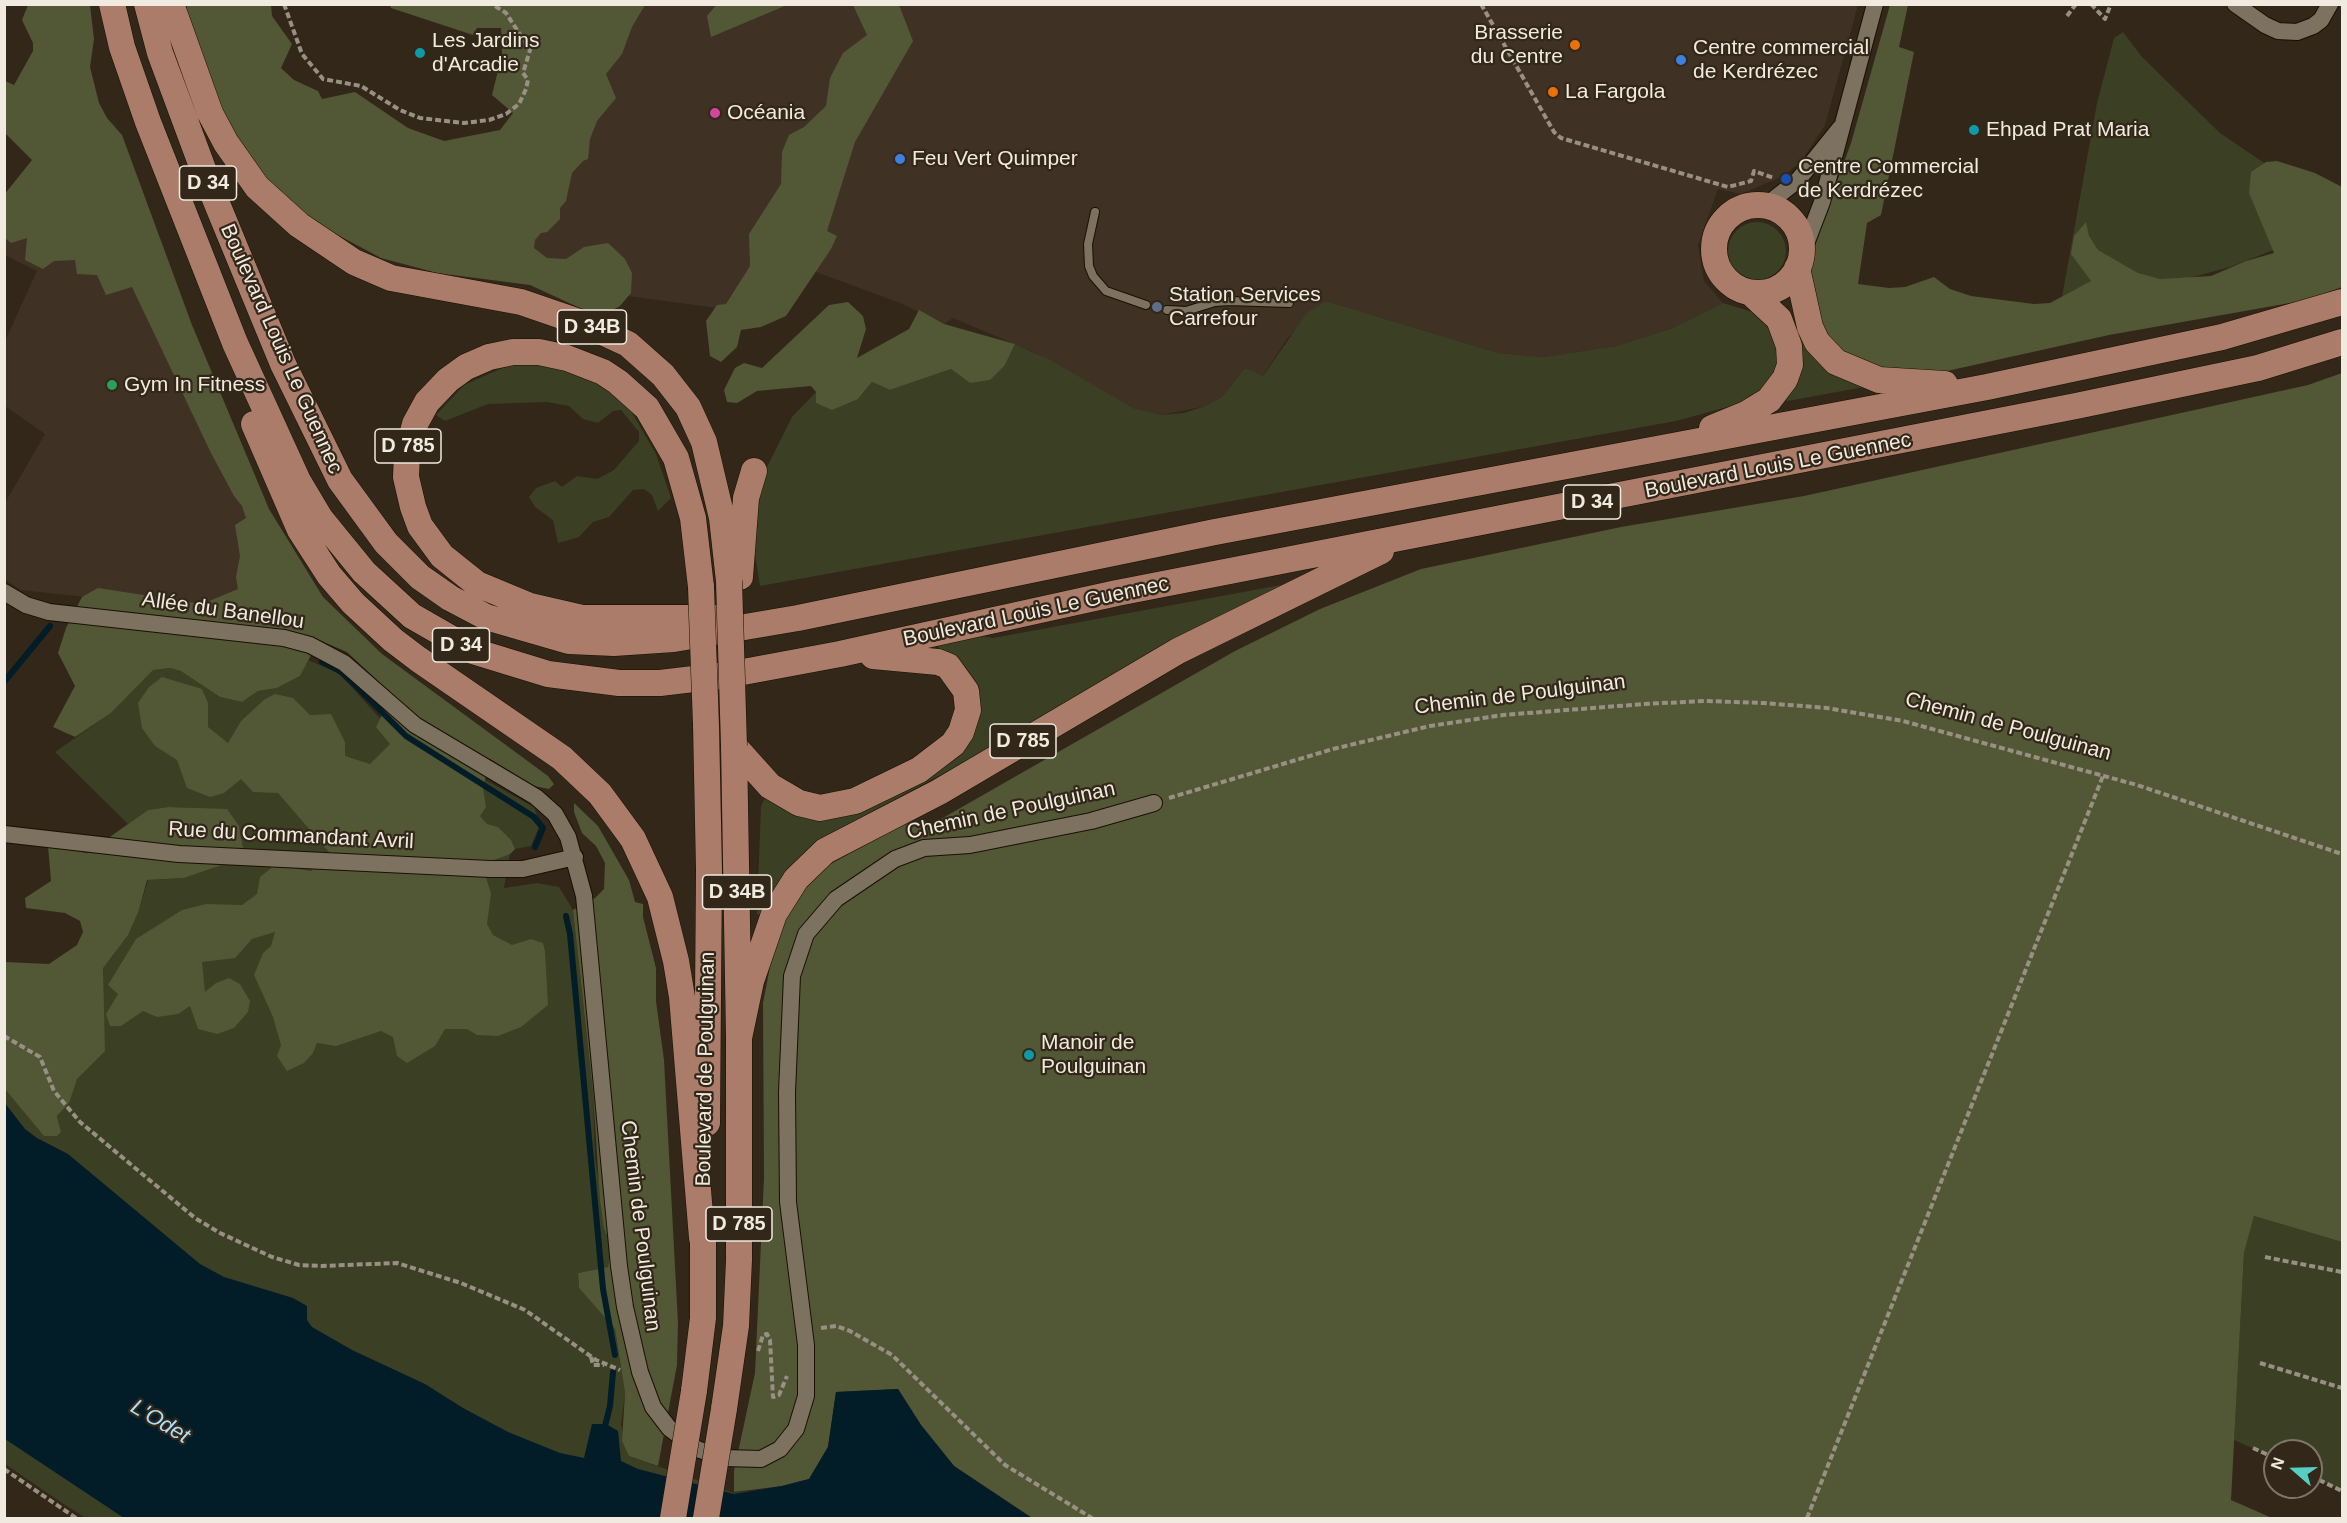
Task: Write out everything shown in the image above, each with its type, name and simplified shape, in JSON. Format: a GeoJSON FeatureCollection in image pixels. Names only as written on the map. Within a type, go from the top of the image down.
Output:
{"type":"FeatureCollection","features":[{"type":"Feature","properties":{"kind":"main road","name":"Boulevard Louis Le Guennec"},"geometry":{"type":"LineString","coordinates":[[112,4],[122,47],[148,122],[235,342],[298,481],[320,518],[357,564],[388,597],[412,616],[446,638],[473,651],[531,670],[619,683],[660,683],[718,676],[840,654],[1117,592],[1409,538],[2076,406],[2258,368],[2343,342]]}},
{"type":"Feature","properties":{"kind":"main road","name":"Boulevard Louis Le Guennec"},"geometry":{"type":"LineString","coordinates":[[147,4],[160,53],[206,177],[260,311],[322,449],[358,508],[386,543],[420,577],[450,598],[486,617],[569,640],[614,643],[674,639],[798,618],[1215,532],[1987,387],[2222,337],[2343,302]]}},
{"type":"Feature","properties":{"kind":"main road","name":"D 34B"},"geometry":{"type":"LineString","coordinates":[[171,4],[210,113],[226,143],[257,187],[299,225],[354,262],[391,278],[521,302],[585,324],[628,344],[663,375],[688,407],[704,442],[721,509],[734,581],[732,650],[734,746]]}},
{"type":"Feature","properties":{"kind":"main road"},"geometry":{"type":"LineString","coordinates":[[1655,451],[1746,414],[1769,400],[1778,390],[1790,365],[1785,332],[1774,312],[1751,293],[1728,282],[1715,260],[1716,235],[1731,214],[1753,206],[1775,209],[1791,220],[1800,238],[1799,263],[1810,327],[1817,342],[1836,362],[1864,375],[1889,382],[1987,387]]}},
{"type":"Feature","properties":{"kind":"main road"},"geometry":{"type":"LineString","coordinates":[[1751,293],[1773,291],[1783,285],[1799,263]]}},
{"type":"Feature","properties":{"kind":"main road"},"geometry":{"type":"LineString","coordinates":[[235,342],[246,399],[257,434],[300,530],[329,575],[353,603],[393,640],[562,758],[600,794],[633,839],[660,897],[676,961],[682,997],[702,1238]]}},
{"type":"Feature","properties":{"kind":"main road","name":"Boulevard de Poulguinan"},"geometry":{"type":"LineString","coordinates":[[673,1518],[694,1391],[703,1318],[702,1238],[707,1100],[709,798],[706,725],[701,587],[700,560],[690,502],[676,458],[647,408],[603,372],[567,358],[539,352],[513,352],[489,357],[466,367],[441,386],[427,402],[415,424],[407,454],[406,477],[412,507],[420,526],[442,556],[477,584],[531,606],[582,618],[798,618]]}},
{"type":"Feature","properties":{"kind":"main road"},"geometry":{"type":"LineString","coordinates":[[734,581],[744,515],[754,471]]}},
{"type":"Feature","properties":{"kind":"main road","name":"D 785"},"geometry":{"type":"LineString","coordinates":[[739,1038],[751,981],[774,914],[796,879],[825,851],[939,792],[1178,651],[1409,538]]}},
{"type":"Feature","properties":{"kind":"main road"},"geometry":{"type":"LineString","coordinates":[[734,746],[770,786],[799,802],[820,808],[842,806],[896,783],[919,770],[952,744],[961,732],[968,710],[966,691],[948,666],[921,658],[840,654]]}},
{"type":"Feature","properties":{"kind":"main road","name":"Boulevard de Poulguinan"},"geometry":{"type":"LineString","coordinates":[[706,1518],[738,1304],[739,1038],[734,746]]}},
{"type":"Feature","properties":{"kind":"street"},"geometry":{"type":"LineString","coordinates":[[1799,263],[1822,202],[1875,4]]}},
{"type":"Feature","properties":{"kind":"street"},"geometry":{"type":"LineString","coordinates":[[2235,4],[2265,25],[2278,31],[2297,33],[2313,27],[2321,20],[2330,4]]}},
{"type":"Feature","properties":{"kind":"street"},"geometry":{"type":"LineString","coordinates":[[1765,206],[1788,189],[1842,125]]}},
{"type":"Feature","properties":{"kind":"street","name":"Allée du Banellou"},"geometry":{"type":"LineString","coordinates":[[4,592],[26,605],[49,612],[284,638],[310,645],[344,663],[415,725],[545,803],[563,826],[575,857]]}},
{"type":"Feature","properties":{"kind":"street","name":"Chemin de Poulguinan"},"geometry":{"type":"LineString","coordinates":[[575,857],[584,896],[619,1266],[625,1307],[640,1372],[653,1407],[682,1439],[710,1455],[754,1460],[780,1449],[791,1439],[800,1420],[807,1387],[805,1338],[788,1202],[787,1092],[791,986],[799,951],[806,934],[836,899],[895,859],[924,848],[970,845],[1091,821],[1154,803]]}},
{"type":"Feature","properties":{"kind":"street","name":"Rue du Commandant Avril"},"geometry":{"type":"LineString","coordinates":[[4,834],[190,855],[490,869],[523,869],[575,857]]}},
{"type":"Feature","properties":{"kind":"lane"},"geometry":{"type":"LineString","coordinates":[[1095,212],[1088,244],[1089,266],[1093,276],[1106,291],[1146,305]]}},
{"type":"Feature","properties":{"kind":"lane"},"geometry":{"type":"LineString","coordinates":[[1167,310],[1186,312],[1215,302],[1229,301],[1289,303]]}},
{"type":"Feature","properties":{"kind":"path"},"geometry":{"type":"LineString","coordinates":[[284,4],[302,54],[323,80],[362,86],[400,110],[415,116],[464,123],[482,122],[506,114],[519,104],[526,89],[528,80],[523,73],[530,50],[506,13],[492,4]]}},
{"type":"Feature","properties":{"kind":"path"},"geometry":{"type":"LineString","coordinates":[[1481,4],[1554,132],[1561,138],[1576,139],[1728,187],[1751,181],[1754,171],[1770,176],[1788,189]]}},
{"type":"Feature","properties":{"kind":"path"},"geometry":{"type":"LineString","coordinates":[[2067,16],[2076,4]]}},
{"type":"Feature","properties":{"kind":"path"},"geometry":{"type":"LineString","coordinates":[[2091,4],[2106,19],[2111,4]]}},
{"type":"Feature","properties":{"kind":"path","name":"Chemin de Poulguinan"},"geometry":{"type":"LineString","coordinates":[[1154,803],[1333,749],[1430,726],[1503,716],[1705,701],[1827,708],[1903,721],[2205,806],[2343,854]]}},
{"type":"Feature","properties":{"kind":"path"},"geometry":{"type":"LineString","coordinates":[[1807,1518],[2103,776]]}},
{"type":"Feature","properties":{"kind":"path"},"geometry":{"type":"LineString","coordinates":[[4,1036],[40,1057],[54,1091],[80,1122],[195,1218],[220,1233],[272,1257],[300,1265],[390,1263],[443,1277],[525,1310],[605,1365],[640,1372]]}},
{"type":"Feature","properties":{"kind":"path"},"geometry":{"type":"LineString","coordinates":[[2265,1257],[2343,1272]]}},
{"type":"Feature","properties":{"kind":"path"},"geometry":{"type":"LineString","coordinates":[[756,1355],[763,1335],[767,1334],[770,1340],[773,1397],[779,1395],[794,1357],[805,1338],[836,1326],[850,1330],[892,1355],[1005,1465],[1066,1505],[1092,1518]]}},
{"type":"Feature","properties":{"kind":"path"},"geometry":{"type":"LineString","coordinates":[[2260,1363],[2343,1388]]}},
{"type":"Feature","properties":{"kind":"path"},"geometry":{"type":"LineString","coordinates":[[2253,1448],[2263,1453]]}},
{"type":"Feature","properties":{"kind":"path"},"geometry":{"type":"LineString","coordinates":[[4,1468],[76,1518]]}},
{"type":"Feature","properties":{"kind":"path"},"geometry":{"type":"LineString","coordinates":[[2323,1482],[2343,1491]]}},
{"type":"Feature","properties":{"kind":"shaded area","name":"Centre commercial de Kerdrézec"},"geometry":{"type":"Polygon","coordinates":[[[613,5],[1858,5],[1825,125],[1800,163],[1781,177],[1741,194],[1718,189],[1698,245],[1704,281],[1723,303],[1670,329],[1616,346],[1544,357],[1498,353],[1326,301],[1287,339],[1262,377],[1245,368],[1222,397],[1206,406],[1162,415],[1133,408],[1033,352],[953,318],[944,324],[900,303],[797,265],[762,314],[590,291],[515,240],[613,5]]]}},
{"type":"Feature","properties":{"kind":"shaded area"},"geometry":{"type":"Polygon","coordinates":[[[80,105],[256,519],[288,618],[20,590],[5,579],[5,503],[45,434],[5,406],[5,341],[37,271],[5,255],[5,193],[80,105]]]}},
{"type":"Feature","properties":{"kind":"green space"},"geometry":{"type":"Polygon","coordinates":[[[717,4],[787,5],[711,37],[707,16],[717,4]]]}},
{"type":"Feature","properties":{"kind":"green space"},"geometry":{"type":"Polygon","coordinates":[[[28,5],[90,5],[94,39],[90,67],[99,103],[107,118],[122,135],[192,325],[269,509],[323,597],[382,654],[548,776],[554,784],[549,789],[534,786],[490,759],[483,788],[486,807],[480,816],[487,824],[498,827],[511,840],[515,849],[510,854],[489,862],[486,877],[491,894],[487,924],[493,935],[512,945],[531,939],[543,943],[545,951],[548,1005],[521,1027],[498,1036],[477,1035],[467,1029],[445,1029],[435,1046],[407,1063],[397,1056],[393,1037],[381,1031],[336,1046],[317,1043],[313,1053],[304,1063],[287,1071],[277,1056],[281,1045],[273,1017],[254,975],[263,953],[271,946],[275,932],[252,939],[235,958],[202,962],[205,992],[216,983],[229,978],[240,984],[250,1001],[248,1012],[234,1028],[217,1034],[198,1029],[190,1006],[178,1014],[157,1017],[143,1011],[121,1026],[110,1026],[106,1014],[118,994],[108,985],[136,939],[182,910],[206,904],[242,905],[257,894],[260,877],[275,865],[311,871],[329,852],[278,793],[253,792],[241,779],[224,793],[210,797],[187,788],[177,760],[155,746],[142,728],[138,703],[149,687],[162,677],[202,689],[208,703],[208,727],[228,743],[241,721],[265,699],[275,694],[293,698],[310,715],[331,714],[345,742],[345,756],[370,764],[390,744],[376,727],[392,694],[347,652],[319,640],[300,676],[277,688],[258,691],[242,702],[220,697],[181,671],[170,668],[153,670],[111,713],[75,737],[53,727],[75,686],[58,653],[66,628],[82,597],[98,588],[202,604],[238,589],[236,577],[240,556],[235,525],[246,518],[242,506],[234,496],[211,453],[132,287],[106,295],[97,275],[77,274],[75,260],[54,261],[43,269],[25,260],[27,238],[11,243],[5,238],[4,195],[32,160],[4,132],[5,81],[14,85],[33,51],[33,43],[22,20],[28,5]]]}},
{"type":"Feature","properties":{"kind":"green space"},"geometry":{"type":"Polygon","coordinates":[[[186,5],[271,5],[272,16],[292,44],[281,68],[294,80],[318,91],[322,99],[355,92],[408,128],[444,141],[500,130],[513,113],[492,95],[502,54],[501,28],[477,28],[473,35],[391,8],[390,5],[645,5],[632,27],[622,54],[606,74],[616,98],[597,121],[590,139],[588,159],[572,173],[566,201],[560,208],[560,219],[547,232],[541,233],[535,240],[534,248],[547,258],[566,259],[584,247],[608,243],[625,259],[632,273],[631,293],[620,306],[602,316],[530,285],[437,273],[381,258],[319,225],[260,173],[224,121],[191,27],[186,5]]]}},
{"type":"Feature","properties":{"kind":"green space"},"geometry":{"type":"Polygon","coordinates":[[[853,5],[899,5],[913,41],[855,142],[827,231],[837,236],[831,249],[786,316],[761,327],[741,330],[737,347],[721,362],[710,356],[706,321],[717,305],[726,304],[750,266],[749,234],[781,184],[782,152],[789,135],[804,127],[826,106],[830,78],[843,53],[867,35],[853,5]]]}},
{"type":"Feature","properties":{"kind":"green space"},"geometry":{"type":"Polygon","coordinates":[[[1890,5],[1908,5],[1899,47],[1914,52],[1881,215],[1867,223],[1858,284],[1889,288],[1905,287],[1934,277],[1950,289],[1971,296],[2034,304],[2050,303],[2091,281],[2071,254],[2074,236],[2086,222],[2089,236],[2098,250],[2138,273],[2160,279],[2211,276],[2246,261],[2274,253],[2249,193],[2251,172],[2266,162],[2277,161],[2315,173],[2342,187],[2342,287],[2307,300],[2109,335],[1938,373],[1905,376],[1845,354],[1825,339],[1806,281],[1813,247],[1851,143],[1890,5]]]}},
{"type":"Feature","properties":{"kind":"green space"},"geometry":{"type":"Polygon","coordinates":[[[2123,32],[2142,57],[2220,133],[2276,171],[2342,223],[2230,267],[2148,289],[2060,308],[2097,103],[2114,38],[2123,32]]]}},
{"type":"Feature","properties":{"kind":"green space"},"geometry":{"type":"Polygon","coordinates":[[[1751,222],[1763,222],[1778,230],[1786,245],[1786,257],[1778,272],[1763,280],[1751,280],[1736,272],[1728,257],[1728,245],[1736,230],[1751,222]]]}},
{"type":"Feature","properties":{"kind":"green space"},"geometry":{"type":"Polygon","coordinates":[[[1326,301],[1498,353],[1544,357],[1616,346],[1670,329],[1723,303],[1753,312],[1770,324],[1781,353],[1779,373],[1753,400],[1676,421],[760,586],[753,541],[757,501],[765,471],[792,417],[816,392],[858,399],[872,382],[890,390],[951,369],[970,383],[1005,365],[1015,344],[1052,361],[1133,408],[1162,415],[1184,413],[1222,397],[1245,368],[1263,376],[1307,313],[1326,301]]]}},
{"type":"Feature","properties":{"kind":"green space"},"geometry":{"type":"Polygon","coordinates":[[[848,302],[863,316],[866,329],[857,358],[909,329],[919,310],[944,324],[1015,344],[1005,365],[990,380],[970,383],[951,369],[890,390],[872,382],[858,399],[832,410],[816,403],[816,392],[811,386],[757,391],[737,403],[727,402],[724,390],[735,368],[744,363],[762,368],[829,305],[848,302]]]}},
{"type":"Feature","properties":{"kind":"green space"},"geometry":{"type":"Polygon","coordinates":[[[1802,333],[1864,387],[1784,400],[1802,354],[1802,333]]]}},
{"type":"Feature","properties":{"kind":"green space"},"geometry":{"type":"Polygon","coordinates":[[[516,362],[530,362],[590,375],[627,404],[656,454],[671,498],[658,511],[652,495],[644,489],[633,490],[609,517],[593,522],[579,537],[558,543],[553,520],[535,507],[529,497],[536,488],[555,481],[562,487],[577,476],[597,479],[614,470],[639,441],[639,432],[621,410],[613,411],[598,423],[583,419],[569,406],[547,402],[488,404],[445,421],[436,415],[464,385],[516,362]]]}},
{"type":"Feature","properties":{"kind":"green space"},"geometry":{"type":"Polygon","coordinates":[[[2342,373],[2342,1242],[2254,1216],[2244,1253],[2231,1500],[2272,1518],[1032,1518],[954,1466],[921,1425],[898,1389],[836,1392],[828,1447],[809,1479],[782,1486],[734,1492],[734,1471],[755,1373],[764,1178],[763,1003],[777,931],[796,895],[825,867],[906,823],[927,827],[1235,651],[1320,609],[1421,569],[1621,527],[1804,496],[2308,385],[2342,373]]]}},
{"type":"Feature","properties":{"kind":"green space"},"geometry":{"type":"Polygon","coordinates":[[[1303,581],[843,827],[803,854],[775,892],[764,917],[757,914],[761,806],[766,796],[792,811],[922,777],[978,694],[967,671],[953,660],[938,655],[939,644],[976,635],[993,638],[1303,581]]]}},
{"type":"Feature","properties":{"kind":"green space"},"geometry":{"type":"Polygon","coordinates":[[[308,660],[339,673],[385,724],[534,807],[540,824],[531,846],[515,849],[510,854],[504,888],[537,883],[559,887],[573,910],[593,1093],[595,1158],[611,1246],[608,1267],[578,1273],[579,1288],[615,1329],[625,1393],[621,1425],[629,1456],[734,1493],[954,1466],[1032,1518],[413,1518],[5,1228],[5,1089],[61,1132],[57,1116],[69,1103],[4,991],[31,989],[139,910],[148,880],[184,878],[231,862],[195,808],[168,807],[148,810],[128,824],[55,752],[111,713],[152,670],[170,668],[182,671],[220,697],[242,702],[258,691],[277,688],[300,676],[308,660]]]}},
{"type":"Feature","properties":{"kind":"green space"},"geometry":{"type":"Polygon","coordinates":[[[574,803],[598,826],[629,880],[635,902],[643,904],[643,917],[656,968],[656,1001],[664,1060],[678,1323],[677,1365],[658,1466],[629,1456],[622,1441],[625,1393],[615,1329],[579,1288],[578,1273],[608,1267],[611,1246],[604,1228],[600,1200],[593,1093],[573,910],[595,898],[604,889],[605,863],[596,846],[582,833],[574,812],[574,803]]]}},
{"type":"Feature","properties":{"kind":"green space"},"geometry":{"type":"Polygon","coordinates":[[[168,807],[227,809],[239,826],[243,848],[231,862],[184,878],[147,880],[139,910],[128,935],[103,968],[105,1051],[77,1079],[69,1103],[57,1116],[61,1132],[57,1136],[44,1136],[5,1089],[5,962],[49,964],[77,945],[83,932],[80,921],[65,913],[26,908],[25,898],[51,881],[48,846],[87,853],[148,810],[168,807]]]}},
{"type":"Feature","properties":{"kind":"green space"},"geometry":{"type":"Polygon","coordinates":[[[2254,1216],[2342,1242],[2342,1491],[2323,1482],[2323,1439],[2263,1439],[2263,1453],[2234,1440],[2244,1253],[2254,1216]]]}},
{"type":"Feature","properties":{"kind":"green space"},"geometry":{"type":"Polygon","coordinates":[[[4,1369],[240,1518],[86,1518],[65,1505],[5,1464],[4,1369]]]}},
{"type":"Feature","properties":{"kind":"water","name":"L'Odet"},"geometry":{"type":"Polygon","coordinates":[[[4,1102],[25,1129],[68,1154],[200,1264],[224,1277],[293,1298],[307,1306],[307,1320],[312,1327],[352,1350],[425,1384],[508,1432],[560,1453],[584,1458],[592,1424],[606,1424],[618,1431],[621,1461],[638,1469],[734,1494],[809,1479],[828,1447],[836,1392],[898,1389],[921,1425],[954,1466],[1032,1518],[124,1518],[5,1439],[4,1102]]]}},
{"type":"Feature","properties":{"kind":"waterway"},"geometry":{"type":"LineString","coordinates":[[4,682],[50,626]]}},
{"type":"Feature","properties":{"kind":"waterway"},"geometry":{"type":"LineString","coordinates":[[322,662],[340,671],[406,736],[534,817],[543,828],[535,847]]}},
{"type":"Feature","properties":{"kind":"waterway"},"geometry":{"type":"LineString","coordinates":[[566,916],[570,934],[603,1289],[615,1355]]}},
{"type":"Feature","properties":{"kind":"waterway"},"geometry":{"type":"LineString","coordinates":[[604,1430],[610,1406],[613,1372]]}},
{"type":"Feature","properties":{"kind":"place","name":"Brasserie du Centre"},"geometry":{"type":"Point","coordinates":[1575,45]}},
{"type":"Feature","properties":{"kind":"place","name":"Les Jardins d'Arcadie"},"geometry":{"type":"Point","coordinates":[420,53]}},
{"type":"Feature","properties":{"kind":"place","name":"Centre commercial de Kerdrézec"},"geometry":{"type":"Point","coordinates":[1681,60]}},
{"type":"Feature","properties":{"kind":"place","name":"La Fargola"},"geometry":{"type":"Point","coordinates":[1553,92]}},
{"type":"Feature","properties":{"kind":"place","name":"Océania"},"geometry":{"type":"Point","coordinates":[715,113]}},
{"type":"Feature","properties":{"kind":"place","name":"Ehpad Prat Maria"},"geometry":{"type":"Point","coordinates":[1974,130]}},
{"type":"Feature","properties":{"kind":"place","name":"Feu Vert Quimper"},"geometry":{"type":"Point","coordinates":[900,159]}},
{"type":"Feature","properties":{"kind":"place","name":"Centre Commercial de Kerdrézec"},"geometry":{"type":"Point","coordinates":[1786,179]}},
{"type":"Feature","properties":{"kind":"place","name":"Station Services Carrefour"},"geometry":{"type":"Point","coordinates":[1157,307]}},
{"type":"Feature","properties":{"kind":"place","name":"Gym In Fitness"},"geometry":{"type":"Point","coordinates":[112,385]}},
{"type":"Feature","properties":{"kind":"place","name":"Manoir de Poulguinan"},"geometry":{"type":"Point","coordinates":[1029,1055]}}]}
